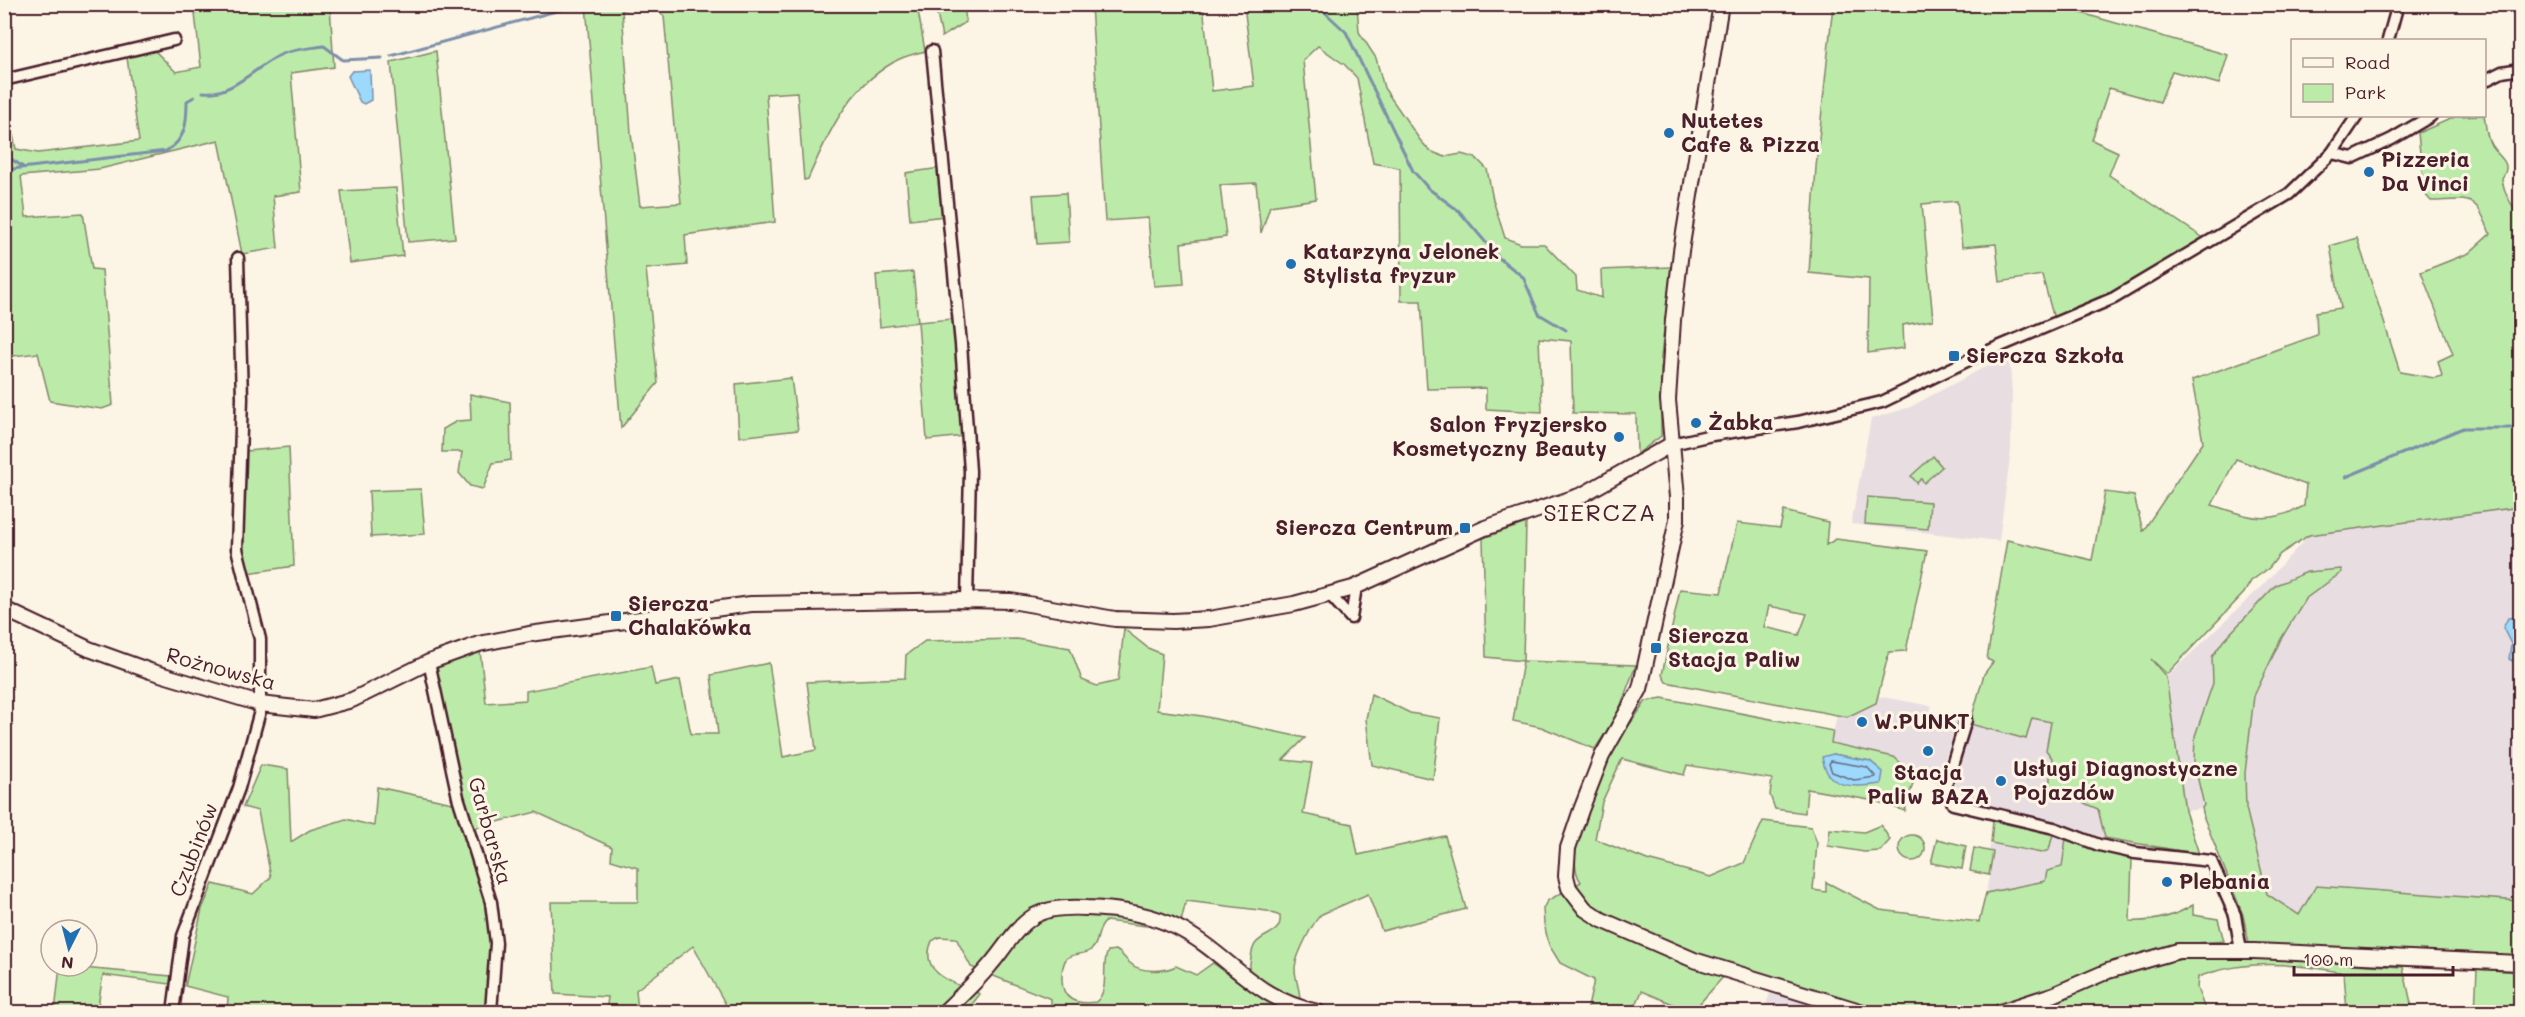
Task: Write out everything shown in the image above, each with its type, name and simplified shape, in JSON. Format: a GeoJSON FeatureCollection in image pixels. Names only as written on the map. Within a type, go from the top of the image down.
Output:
{"type":"FeatureCollection","features":[{"type":"Feature","properties":{"kind":"street"},"geometry":{"type":"LineString","coordinates":[[1721,4],[1677,279],[1669,369],[1677,520],[1640,689],[1602,756],[1568,848],[1566,876],[1569,888],[1585,909],[1602,920],[1694,960],[1863,1012]]}},
{"type":"Feature","properties":{"kind":"street"},"geometry":{"type":"LineString","coordinates":[[2388,39],[2398,4]]}},
{"type":"Feature","properties":{"kind":"street"},"geometry":{"type":"LineString","coordinates":[[4,80],[174,40]]}},
{"type":"Feature","properties":{"kind":"street"},"geometry":{"type":"LineString","coordinates":[[932,51],[961,344],[970,471],[967,600]]}},
{"type":"Feature","properties":{"kind":"street"},"geometry":{"type":"LineString","coordinates":[[2486,80],[2502,72],[2520,69]]}},
{"type":"Feature","properties":{"kind":"street"},"geometry":{"type":"LineString","coordinates":[[1672,444],[1848,412],[1899,395],[1977,356],[2106,302],[2289,194],[2332,153],[2355,117]]}},
{"type":"Feature","properties":{"kind":"street"},"geometry":{"type":"LineString","coordinates":[[2332,153],[2352,158],[2392,139],[2429,117]]}},
{"type":"Feature","properties":{"kind":"street","name":"Czubinów"},"geometry":{"type":"LineString","coordinates":[[173,1012],[183,936],[238,788],[257,729],[260,704],[260,639],[237,549],[242,399],[238,258]]}},
{"type":"Feature","properties":{"kind":"street","name":"Rożnowska"},"geometry":{"type":"LineString","coordinates":[[4,609],[108,657],[260,704],[307,711],[333,707],[429,662],[501,638],[751,604],[967,600],[1011,602],[1115,619],[1173,621],[1245,614],[1331,596],[1356,587],[1485,528],[1596,489],[1672,444]]}},
{"type":"Feature","properties":{"kind":"street"},"geometry":{"type":"LineString","coordinates":[[1331,596],[1351,618],[1356,587]]}},
{"type":"Feature","properties":{"kind":"street","name":"Garbarska"},"geometry":{"type":"LineString","coordinates":[[429,662],[458,797],[473,839],[490,902],[496,943],[490,1012]]}},
{"type":"Feature","properties":{"kind":"street"},"geometry":{"type":"LineString","coordinates":[[1966,720],[1946,784],[1953,804],[2054,828],[2135,853],[2211,861],[2235,915],[2241,951]]}},
{"type":"Feature","properties":{"kind":"street"},"geometry":{"type":"LineString","coordinates":[[944,1012],[992,963],[1018,929],[1034,916],[1050,910],[1075,908],[1131,912],[1162,921],[1190,936],[1276,999],[1293,1007],[1318,1012]]}},
{"type":"Feature","properties":{"kind":"street"},"geometry":{"type":"LineString","coordinates":[[2000,1012],[2144,959],[2178,951],[2241,951],[2520,963]]}},
{"type":"Feature","properties":{"kind":"shaded area"},"geometry":{"type":"Polygon","coordinates":[[[2009,354],[2012,392],[2011,450],[1999,541],[1851,524],[1871,419],[1910,407],[2009,354]]]}},
{"type":"Feature","properties":{"kind":"shaded area"},"geometry":{"type":"Polygon","coordinates":[[[2520,507],[2520,942],[2296,936],[2204,818],[2202,809],[2185,811],[2166,677],[2258,590],[2309,535],[2520,507]]]}},
{"type":"Feature","properties":{"kind":"shaded area"},"geometry":{"type":"Polygon","coordinates":[[[1984,674],[2037,677],[2098,805],[2105,838],[2061,824],[1965,801],[1954,782],[1984,674]]]}},
{"type":"Feature","properties":{"kind":"shaded area"},"geometry":{"type":"Polygon","coordinates":[[[1877,696],[1932,706],[1930,713],[1958,720],[1937,783],[1915,776],[1895,757],[1831,743],[1837,715],[1847,717],[1875,703],[1877,696]]]}},
{"type":"Feature","properties":{"kind":"shaded area"},"geometry":{"type":"Polygon","coordinates":[[[2053,834],[2066,838],[2062,867],[2045,881],[1986,893],[1993,853],[1989,851],[1991,843],[2041,853],[2049,850],[2053,834]]]}},
{"type":"Feature","properties":{"kind":"shaded area"},"geometry":{"type":"Polygon","coordinates":[[[1771,991],[1840,1012],[1763,1012],[1771,991]]]}},
{"type":"Feature","properties":{"kind":"green space"},"geometry":{"type":"Polygon","coordinates":[[[194,5],[333,5],[330,6],[334,67],[291,73],[301,192],[273,196],[278,248],[242,254],[219,140],[100,169],[21,176],[26,217],[83,213],[92,269],[102,270],[113,405],[102,409],[50,401],[38,353],[5,357],[4,92],[16,149],[38,153],[139,141],[127,58],[152,48],[176,72],[201,67],[194,5]]]}},
{"type":"Feature","properties":{"kind":"green space"},"geometry":{"type":"Polygon","coordinates":[[[586,5],[917,5],[925,51],[898,60],[878,73],[852,98],[823,145],[808,179],[804,180],[797,92],[766,94],[775,222],[685,235],[687,265],[646,269],[658,383],[621,428],[586,5]],[[653,6],[622,10],[631,133],[640,206],[681,203],[664,16],[653,6]]]}},
{"type":"Feature","properties":{"kind":"green space"},"geometry":{"type":"Polygon","coordinates":[[[935,5],[964,5],[966,22],[942,37],[935,5]]]}},
{"type":"Feature","properties":{"kind":"green space"},"geometry":{"type":"Polygon","coordinates":[[[1091,5],[1203,5],[1212,91],[1254,86],[1244,5],[1357,5],[1359,32],[1376,58],[1384,88],[1420,140],[1430,151],[1445,157],[1461,154],[1476,158],[1487,169],[1493,200],[1505,238],[1521,244],[1544,244],[1576,277],[1577,290],[1602,298],[1601,270],[1671,267],[1661,357],[1661,436],[1637,454],[1636,414],[1573,413],[1571,341],[1539,338],[1542,412],[1486,409],[1486,388],[1427,389],[1421,301],[1401,301],[1400,168],[1373,163],[1357,78],[1345,65],[1318,46],[1303,60],[1316,199],[1270,206],[1261,233],[1256,183],[1220,185],[1226,237],[1181,243],[1184,284],[1154,286],[1148,218],[1105,221],[1091,5]]]}},
{"type":"Feature","properties":{"kind":"green space"},"geometry":{"type":"Polygon","coordinates":[[[1833,5],[2053,5],[2228,55],[2219,84],[2172,71],[2160,102],[2109,88],[2092,140],[2118,152],[2109,175],[2205,239],[2142,280],[2054,319],[2042,275],[2000,282],[1996,244],[1962,247],[1957,201],[1922,204],[1933,320],[1903,325],[1904,348],[1868,353],[1869,279],[1809,273],[1816,167],[1833,5]]]}},
{"type":"Feature","properties":{"kind":"green space"},"geometry":{"type":"Polygon","coordinates":[[[436,51],[455,238],[408,242],[391,62],[436,51]]]}},
{"type":"Feature","properties":{"kind":"green space"},"geometry":{"type":"Polygon","coordinates":[[[2455,117],[2484,117],[2489,142],[2504,160],[2506,168],[2502,178],[2506,193],[2520,213],[2520,507],[2309,535],[2280,554],[2269,568],[2251,581],[2244,593],[2167,674],[2151,659],[2166,677],[2185,811],[2199,854],[2105,838],[2098,809],[2049,788],[2052,758],[2046,750],[2051,722],[2032,718],[2026,739],[1970,724],[1984,674],[1993,662],[1987,659],[2007,540],[2092,560],[2105,492],[2134,496],[2143,531],[2203,442],[2192,380],[2317,335],[2316,312],[2341,308],[2330,246],[2357,238],[2400,372],[2434,378],[2442,376],[2438,361],[2453,354],[2421,272],[2469,253],[2490,234],[2475,205],[2463,200],[2431,201],[2424,193],[2418,133],[2455,117]],[[2236,459],[2212,505],[2248,516],[2268,518],[2304,506],[2306,485],[2236,459]]]}},
{"type":"Feature","properties":{"kind":"green space"},"geometry":{"type":"Polygon","coordinates":[[[940,168],[945,216],[910,220],[906,173],[940,168]]]}},
{"type":"Feature","properties":{"kind":"green space"},"geometry":{"type":"Polygon","coordinates":[[[396,188],[403,256],[350,263],[341,191],[396,188]]]}},
{"type":"Feature","properties":{"kind":"green space"},"geometry":{"type":"Polygon","coordinates":[[[1066,193],[1069,242],[1037,244],[1033,195],[1066,193]]]}},
{"type":"Feature","properties":{"kind":"green space"},"geometry":{"type":"Polygon","coordinates":[[[913,272],[918,322],[880,327],[876,275],[913,272]]]}},
{"type":"Feature","properties":{"kind":"green space"},"geometry":{"type":"Polygon","coordinates":[[[953,319],[964,436],[927,440],[918,322],[953,319]]]}},
{"type":"Feature","properties":{"kind":"green space"},"geometry":{"type":"Polygon","coordinates":[[[791,378],[798,430],[739,437],[736,384],[791,378]]]}},
{"type":"Feature","properties":{"kind":"green space"},"geometry":{"type":"Polygon","coordinates":[[[470,394],[510,402],[511,460],[493,463],[483,489],[470,486],[459,473],[462,452],[442,452],[443,429],[457,421],[471,420],[470,394]]]}},
{"type":"Feature","properties":{"kind":"green space"},"geometry":{"type":"Polygon","coordinates":[[[289,447],[294,566],[248,573],[242,550],[246,451],[289,447]]]}},
{"type":"Feature","properties":{"kind":"green space"},"geometry":{"type":"Polygon","coordinates":[[[1933,456],[1942,467],[1924,483],[1921,479],[1917,483],[1911,476],[1933,456]]]}},
{"type":"Feature","properties":{"kind":"green space"},"geometry":{"type":"Polygon","coordinates":[[[421,489],[425,534],[371,537],[369,491],[421,489]]]}},
{"type":"Feature","properties":{"kind":"green space"},"geometry":{"type":"Polygon","coordinates":[[[1867,497],[1930,502],[1928,529],[1865,524],[1867,497]]]}},
{"type":"Feature","properties":{"kind":"green space"},"geometry":{"type":"Polygon","coordinates":[[[1784,511],[1828,522],[1826,545],[1836,539],[1927,551],[1906,651],[1889,652],[1876,703],[1847,717],[1666,682],[1662,675],[1680,589],[1721,593],[1737,523],[1780,528],[1784,511]],[[1769,606],[1764,627],[1799,635],[1807,614],[1769,606]]]}},
{"type":"Feature","properties":{"kind":"green space"},"geometry":{"type":"Polygon","coordinates":[[[1526,523],[1523,661],[1486,657],[1483,538],[1526,523]]]}},
{"type":"Feature","properties":{"kind":"green space"},"geometry":{"type":"Polygon","coordinates":[[[2341,569],[2342,572],[2305,599],[2281,639],[2254,696],[2245,773],[2246,808],[2267,894],[2299,915],[2316,886],[2520,901],[2520,957],[2249,944],[2243,915],[2204,818],[2202,808],[2204,805],[2194,763],[2195,736],[2213,683],[2212,657],[2223,641],[2276,585],[2307,572],[2341,569]]]}},
{"type":"Feature","properties":{"kind":"green space"},"geometry":{"type":"Polygon","coordinates":[[[1124,629],[1148,648],[1162,654],[1157,710],[1202,716],[1305,738],[1283,760],[1312,763],[1303,814],[1352,824],[1358,855],[1445,836],[1466,909],[1382,931],[1368,894],[1322,914],[1309,932],[1296,965],[1300,996],[1297,1012],[1051,1012],[1051,999],[971,967],[956,938],[939,937],[932,941],[929,953],[930,962],[935,970],[951,982],[980,994],[966,1012],[730,1012],[693,946],[636,990],[638,1012],[606,1012],[608,997],[555,994],[551,902],[638,902],[638,868],[611,860],[612,847],[536,812],[474,828],[457,771],[436,668],[480,651],[486,703],[526,700],[526,691],[651,667],[655,685],[680,680],[691,734],[718,734],[711,675],[769,663],[783,757],[816,750],[807,682],[905,678],[906,655],[925,641],[1017,639],[1070,648],[1082,680],[1097,686],[1118,681],[1124,629]],[[1186,901],[1181,922],[1170,929],[1106,921],[1092,949],[1066,959],[1062,975],[1064,991],[1067,996],[1076,1001],[1096,1002],[1103,990],[1108,951],[1116,950],[1134,966],[1146,970],[1176,966],[1196,975],[1213,963],[1240,983],[1250,966],[1253,947],[1260,939],[1276,930],[1280,922],[1280,916],[1267,911],[1186,901]]]}},
{"type":"Feature","properties":{"kind":"green space"},"geometry":{"type":"Polygon","coordinates":[[[1523,661],[1636,665],[1617,715],[1595,749],[1541,727],[1513,721],[1523,661]]]}},
{"type":"Feature","properties":{"kind":"green space"},"geometry":{"type":"Polygon","coordinates":[[[1371,694],[1410,713],[1440,718],[1433,779],[1372,765],[1366,719],[1371,694]]]}},
{"type":"Feature","properties":{"kind":"green space"},"geometry":{"type":"Polygon","coordinates":[[[1662,698],[1833,731],[1831,743],[1894,757],[1915,776],[1905,811],[1875,801],[1807,789],[1805,813],[1775,809],[1770,795],[1772,779],[1687,765],[1684,775],[1622,759],[1602,802],[1595,839],[1647,860],[1711,877],[1744,863],[1763,821],[1811,827],[1817,843],[1813,890],[1826,892],[1826,882],[1880,910],[1979,922],[1986,893],[2045,881],[2047,871],[2062,867],[2066,838],[2107,853],[2132,859],[2130,921],[2163,918],[2193,905],[2193,915],[2218,919],[2224,941],[2180,944],[2141,953],[2144,966],[2206,955],[2403,967],[2413,1012],[2347,1012],[2344,973],[2270,964],[2234,967],[2198,977],[2197,988],[2206,1012],[1877,1012],[1732,967],[1692,1012],[1642,991],[1633,1012],[1587,1012],[1594,980],[1560,963],[1549,945],[1543,909],[1547,901],[1581,882],[1575,862],[1576,848],[1589,794],[1604,762],[1646,701],[1662,698]],[[1833,754],[1883,772],[1870,761],[1833,754]]]}},
{"type":"Feature","properties":{"kind":"green space"},"geometry":{"type":"Polygon","coordinates":[[[261,765],[288,769],[291,842],[310,830],[346,819],[374,826],[377,787],[457,804],[492,926],[486,1012],[227,1012],[228,997],[185,986],[202,909],[213,884],[253,894],[271,877],[258,811],[243,807],[261,765]]]}},
{"type":"Feature","properties":{"kind":"green space"},"geometry":{"type":"Polygon","coordinates":[[[1993,821],[2053,834],[2049,850],[2041,853],[1991,843],[1993,821]]]}},
{"type":"Feature","properties":{"kind":"green space"},"geometry":{"type":"Polygon","coordinates":[[[1881,825],[1890,840],[1880,851],[1864,852],[1828,846],[1830,829],[1864,832],[1881,825]]]}},
{"type":"Feature","properties":{"kind":"green space"},"geometry":{"type":"Polygon","coordinates":[[[1912,835],[1921,839],[1925,848],[1921,857],[1912,861],[1903,857],[1899,848],[1903,839],[1912,835]]]}},
{"type":"Feature","properties":{"kind":"green space"},"geometry":{"type":"Polygon","coordinates":[[[1937,839],[1966,846],[1962,869],[1931,863],[1937,839]]]}},
{"type":"Feature","properties":{"kind":"green space"},"geometry":{"type":"Polygon","coordinates":[[[1974,848],[1993,852],[1989,875],[1970,871],[1974,848]]]}},
{"type":"Feature","properties":{"kind":"green space"},"geometry":{"type":"Polygon","coordinates":[[[2477,969],[2520,972],[2520,1012],[2475,1012],[2477,969]]]}},
{"type":"Feature","properties":{"kind":"green space"},"geometry":{"type":"Polygon","coordinates":[[[99,970],[171,976],[170,984],[103,975],[97,1012],[55,1012],[59,978],[99,978],[99,970]]]}},
{"type":"Feature","properties":{"kind":"water"},"geometry":{"type":"Polygon","coordinates":[[[370,70],[371,100],[364,104],[360,102],[348,76],[352,71],[370,70]]]}},
{"type":"Feature","properties":{"kind":"water"},"geometry":{"type":"Polygon","coordinates":[[[2520,617],[2520,665],[2509,659],[2511,644],[2503,628],[2508,618],[2520,617]]]}},
{"type":"Feature","properties":{"kind":"water"},"geometry":{"type":"Polygon","coordinates":[[[1833,754],[1870,761],[1883,772],[1881,784],[1852,786],[1836,781],[1825,768],[1822,757],[1833,754]]]}},
{"type":"Feature","properties":{"kind":"waterway"},"geometry":{"type":"LineString","coordinates":[[391,56],[582,4]]}},
{"type":"Feature","properties":{"kind":"waterway"},"geometry":{"type":"LineString","coordinates":[[1316,4],[1346,32],[1413,171],[1429,189],[1459,211],[1499,258],[1523,277],[1539,314],[1566,330]]}},
{"type":"Feature","properties":{"kind":"waterway"},"geometry":{"type":"LineString","coordinates":[[203,92],[214,92],[235,85],[273,59],[297,50],[324,46],[343,60],[382,58]]}},
{"type":"Feature","properties":{"kind":"waterway"},"geometry":{"type":"LineString","coordinates":[[4,170],[166,151],[178,142],[186,123],[187,101],[194,97]]}},
{"type":"Feature","properties":{"kind":"waterway"},"geometry":{"type":"LineString","coordinates":[[4,154],[23,167]]}},
{"type":"Feature","properties":{"kind":"waterway"},"geometry":{"type":"LineString","coordinates":[[2346,477],[2463,428],[2520,428]]}},
{"type":"Feature","properties":{"kind":"place","name":"Nutetes Cafe & Pizza"},"geometry":{"type":"Point","coordinates":[1669,133]}},
{"type":"Feature","properties":{"kind":"place","name":"Pizzeria Da Vinci"},"geometry":{"type":"Point","coordinates":[2369,172]}},
{"type":"Feature","properties":{"kind":"place","name":"Katarzyna Jelonek Stylista fryzur"},"geometry":{"type":"Point","coordinates":[1291,264]}},
{"type":"Feature","properties":{"kind":"place","name":"Siercza Szkoła"},"geometry":{"type":"Point","coordinates":[1954,356]}},
{"type":"Feature","properties":{"kind":"place","name":"Żabka"},"geometry":{"type":"Point","coordinates":[1696,423]}},
{"type":"Feature","properties":{"kind":"place","name":"Salon Fryzjersko Kosmetyczny Beauty"},"geometry":{"type":"Point","coordinates":[1619,437]}},
{"type":"Feature","properties":{"kind":"place","name":"Siercza Centrum"},"geometry":{"type":"Point","coordinates":[1465,528]}},
{"type":"Feature","properties":{"kind":"place","name":"Siercza Chalakówka"},"geometry":{"type":"Point","coordinates":[616,616]}},
{"type":"Feature","properties":{"kind":"place","name":"Siercza Stacja Paliw"},"geometry":{"type":"Point","coordinates":[1656,648]}},
{"type":"Feature","properties":{"kind":"place","name":"W.PUNKT"},"geometry":{"type":"Point","coordinates":[1862,722]}},
{"type":"Feature","properties":{"kind":"place","name":"Stacja Paliw BAZA"},"geometry":{"type":"Point","coordinates":[1928,751]}},
{"type":"Feature","properties":{"kind":"place","name":"Usługi Diagnostyczne Pojazdów"},"geometry":{"type":"Point","coordinates":[2001,781]}},
{"type":"Feature","properties":{"kind":"place","name":"Plebania"},"geometry":{"type":"Point","coordinates":[2167,882]}},
{"type":"Feature","properties":{"kind":"district","name":"SIERCZA"},"geometry":{"type":"Point","coordinates":[1600,513]}}]}
